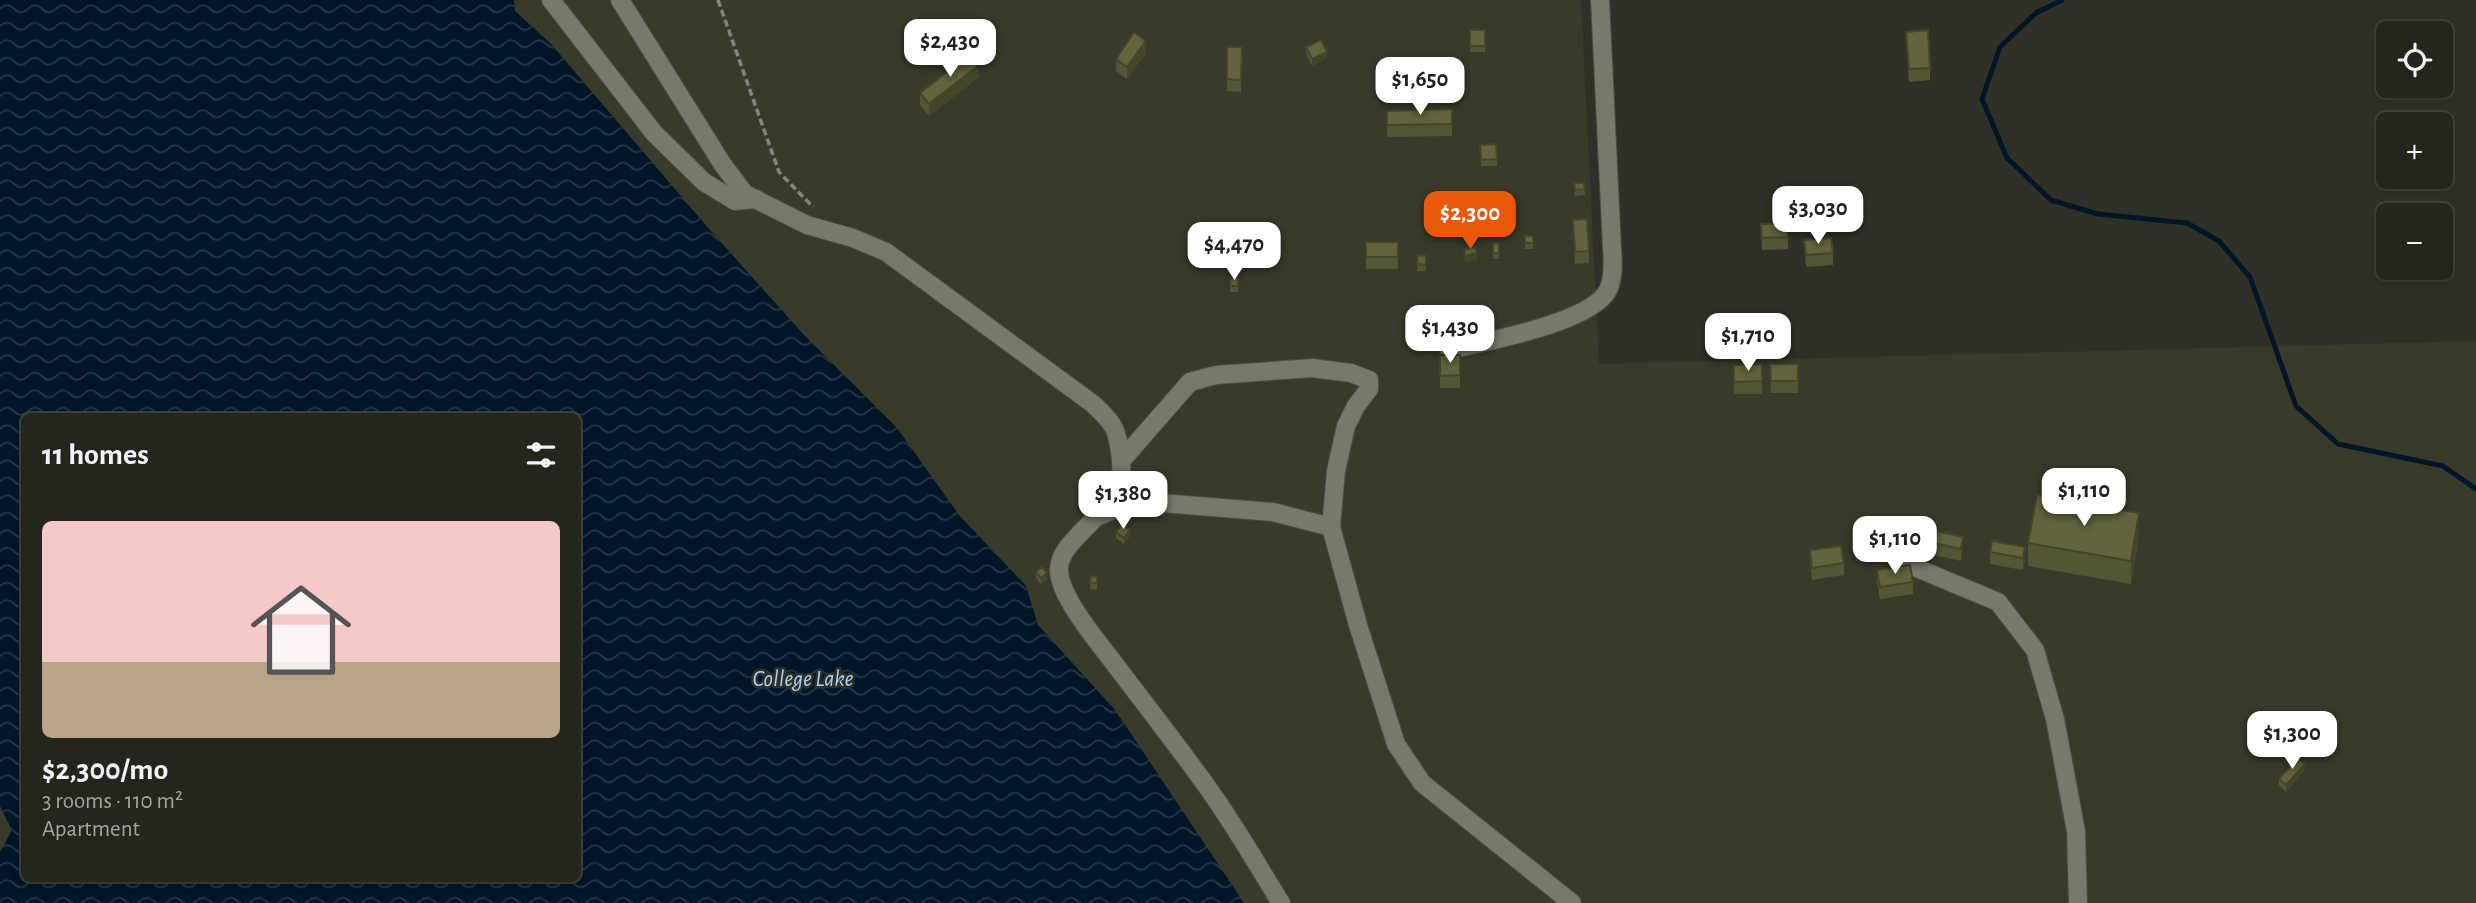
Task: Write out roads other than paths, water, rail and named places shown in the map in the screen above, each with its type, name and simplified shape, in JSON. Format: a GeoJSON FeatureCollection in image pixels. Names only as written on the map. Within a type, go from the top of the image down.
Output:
{"type":"FeatureCollection","features":[{"type":"Feature","properties":{"kind":"lane"},"geometry":{"type":"LineString","coordinates":[[551,0],[654,133],[704,182],[735,201],[756,199]]}},
{"type":"Feature","properties":{"kind":"lane"},"geometry":{"type":"LineString","coordinates":[[621,0],[723,165],[745,194],[807,225],[853,238],[886,252],[1093,404],[1113,423],[1120,445],[1122,470],[1115,493],[1099,516],[1062,553],[1060,576],[1077,614],[1202,780],[1281,903]]}},
{"type":"Feature","properties":{"kind":"lane"},"geometry":{"type":"LineString","coordinates":[[1449,350],[1525,332],[1573,316],[1594,306],[1608,291],[1613,271],[1600,0]]}},
{"type":"Feature","properties":{"kind":"lane"},"geometry":{"type":"LineString","coordinates":[[1121,461],[1190,382],[1216,375],[1312,368],[1351,373],[1368,380],[1369,389],[1346,426],[1335,471],[1331,527],[1358,625],[1396,744],[1422,783],[1572,903]]}},
{"type":"Feature","properties":{"kind":"lane"},"geometry":{"type":"LineString","coordinates":[[1099,516],[1137,501],[1273,512],[1331,527]]}},
{"type":"Feature","properties":{"kind":"lane"},"geometry":{"type":"LineString","coordinates":[[1900,561],[1998,602],[2035,650],[2055,719],[2076,831],[2078,903]]}},
{"type":"Feature","properties":{"kind":"water","name":"College Lake"},"geometry":{"type":"Polygon","coordinates":[[[0,0],[514,0],[515,11],[551,44],[709,229],[805,336],[897,428],[959,515],[1026,586],[1038,625],[1115,710],[1244,903],[0,903],[0,852],[12,830],[0,806],[0,0]]]}},
{"type":"Feature","properties":{"kind":"waterway"},"geometry":{"type":"LineString","coordinates":[[2062,0],[2036,13],[2000,47],[1982,99],[2007,158],[2051,200],[2098,214],[2187,223],[2219,241],[2250,277],[2296,406],[2338,444],[2443,466],[2476,489]]}}]}
